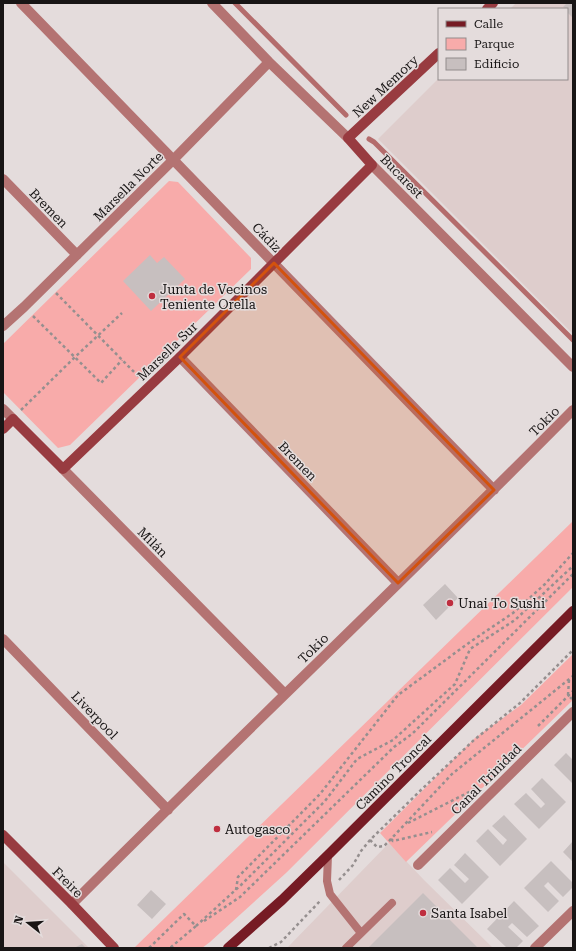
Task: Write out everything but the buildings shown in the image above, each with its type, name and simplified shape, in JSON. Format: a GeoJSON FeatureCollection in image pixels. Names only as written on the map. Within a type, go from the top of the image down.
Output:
{"type":"FeatureCollection","features":[{"type":"Feature","properties":{"kind":"main road","name":"Camino Troncal"},"geometry":{"type":"LineString","coordinates":[[228,948],[282,900],[573,611]]}},
{"type":"Feature","properties":{"kind":"street","name":"Cádiz"},"geometry":{"type":"LineString","coordinates":[[21,3],[494,490]]}},
{"type":"Feature","properties":{"kind":"street","name":"Bucarest"},"geometry":{"type":"LineString","coordinates":[[212,3],[269,62],[348,138],[372,165],[573,368]]}},
{"type":"Feature","properties":{"kind":"street","name":"New Memory"},"geometry":{"type":"LineString","coordinates":[[348,138],[438,55]]}},
{"type":"Feature","properties":{"kind":"street","name":"Marsella Norte"},"geometry":{"type":"LineString","coordinates":[[3,326],[48,284],[174,159],[269,62]]}},
{"type":"Feature","properties":{"kind":"street","name":"Marsella Sur"},"geometry":{"type":"LineString","coordinates":[[63,469],[180,357],[372,165]]}},
{"type":"Feature","properties":{"kind":"street","name":"Bremen"},"geometry":{"type":"LineString","coordinates":[[3,179],[77,255]]}},
{"type":"Feature","properties":{"kind":"street","name":"Bremen"},"geometry":{"type":"LineString","coordinates":[[180,357],[398,583]]}},
{"type":"Feature","properties":{"kind":"street","name":"Milán"},"geometry":{"type":"LineString","coordinates":[[3,409],[285,694]]}},
{"type":"Feature","properties":{"kind":"street","name":"Tokio"},"geometry":{"type":"LineString","coordinates":[[72,904],[494,490],[573,410]]}},
{"type":"Feature","properties":{"kind":"street"},"geometry":{"type":"LineString","coordinates":[[3,429],[12,419]]}},
{"type":"Feature","properties":{"kind":"street","name":"Liverpool"},"geometry":{"type":"LineString","coordinates":[[3,638],[168,810]]}},
{"type":"Feature","properties":{"kind":"street","name":"Canal Trinidad"},"geometry":{"type":"LineString","coordinates":[[418,865],[573,712]]}},
{"type":"Feature","properties":{"kind":"street","name":"Freire"},"geometry":{"type":"LineString","coordinates":[[3,835],[114,948]]}},
{"type":"Feature","properties":{"kind":"street"},"geometry":{"type":"LineString","coordinates":[[535,948],[573,911]]}},
{"type":"Feature","properties":{"kind":"lane"},"geometry":{"type":"LineString","coordinates":[[328,855],[327,881],[329,892],[361,933]]}},
{"type":"Feature","properties":{"kind":"lane"},"geometry":{"type":"LineString","coordinates":[[346,948],[392,903]]}},
{"type":"Feature","properties":{"kind":"path"},"geometry":{"type":"LineString","coordinates":[[48,284],[148,387]]}},
{"type":"Feature","properties":{"kind":"path"},"geometry":{"type":"LineString","coordinates":[[24,307],[101,383],[122,360]]}},
{"type":"Feature","properties":{"kind":"path"},"geometry":{"type":"LineString","coordinates":[[12,419],[122,313]]}},
{"type":"Feature","properties":{"kind":"path"},"geometry":{"type":"LineString","coordinates":[[236,890],[238,877],[320,794],[398,696],[470,642],[513,613],[545,584],[573,553]]}},
{"type":"Feature","properties":{"kind":"path"},"geometry":{"type":"LineString","coordinates":[[170,948],[236,890],[325,801],[357,759],[393,740],[455,684],[470,649],[515,620],[573,566]]}},
{"type":"Feature","properties":{"kind":"path"},"geometry":{"type":"LineString","coordinates":[[196,926],[240,897],[394,747],[412,734],[573,574]]}},
{"type":"Feature","properties":{"kind":"path"},"geometry":{"type":"LineString","coordinates":[[269,948],[281,942],[353,865],[361,851],[370,840],[431,780],[474,740],[520,703],[573,650]]}},
{"type":"Feature","properties":{"kind":"path"},"geometry":{"type":"LineString","coordinates":[[370,840],[377,847],[384,846],[452,774],[573,676]]}},
{"type":"Feature","properties":{"kind":"path"},"geometry":{"type":"LineString","coordinates":[[568,680],[568,695],[573,700]]}},
{"type":"Feature","properties":{"kind":"path"},"geometry":{"type":"LineString","coordinates":[[535,728],[573,691]]}},
{"type":"Feature","properties":{"kind":"path"},"geometry":{"type":"LineString","coordinates":[[406,824],[475,789],[481,784]]}},
{"type":"Feature","properties":{"kind":"path"},"geometry":{"type":"LineString","coordinates":[[391,839],[393,841],[436,831]]}},
{"type":"Feature","properties":{"kind":"path"},"geometry":{"type":"LineString","coordinates":[[149,948],[184,914],[196,926]]}},
{"type":"Feature","properties":{"kind":"highlighted area"},"geometry":{"type":"Polygon","coordinates":[[[274,263],[494,490],[398,583],[180,357],[274,263]]]}},
{"type":"Feature","properties":{"kind":"shaded area"},"geometry":{"type":"Polygon","coordinates":[[[516,3],[573,3],[573,334],[378,139],[438,79],[568,80],[568,8],[511,8],[516,3]]]}},
{"type":"Feature","properties":{"kind":"shaded area"},"geometry":{"type":"Polygon","coordinates":[[[389,843],[424,880],[493,948],[287,948],[389,843]]]}},
{"type":"Feature","properties":{"kind":"shaded area"},"geometry":{"type":"Polygon","coordinates":[[[3,862],[89,948],[3,948],[3,862]]]}},
{"type":"Feature","properties":{"kind":"green space"},"geometry":{"type":"Polygon","coordinates":[[[169,181],[178,182],[251,258],[251,269],[70,445],[58,448],[3,392],[3,344],[169,181]]]}},
{"type":"Feature","properties":{"kind":"green space"},"geometry":{"type":"Polygon","coordinates":[[[573,521],[573,587],[286,873],[202,948],[134,948],[573,521]]]}},
{"type":"Feature","properties":{"kind":"green space"},"geometry":{"type":"Polygon","coordinates":[[[573,654],[573,700],[406,862],[380,833],[475,738],[521,705],[573,654]]]}},
{"type":"Feature","properties":{"kind":"waterway"},"geometry":{"type":"LineString","coordinates":[[235,3],[346,115]]}},
{"type":"Feature","properties":{"kind":"waterway"},"geometry":{"type":"LineString","coordinates":[[369,139],[374,142],[573,340]]}},
{"type":"Feature","properties":{"kind":"place","name":"Junta de Vecinos Teniente Orella"},"geometry":{"type":"Point","coordinates":[152,296]}},
{"type":"Feature","properties":{"kind":"place","name":"Unai To Sushi"},"geometry":{"type":"Point","coordinates":[450,603]}},
{"type":"Feature","properties":{"kind":"place","name":"Autogasco"},"geometry":{"type":"Point","coordinates":[217,829]}},
{"type":"Feature","properties":{"kind":"place","name":"Santa Isabel"},"geometry":{"type":"Point","coordinates":[423,913]}}]}
